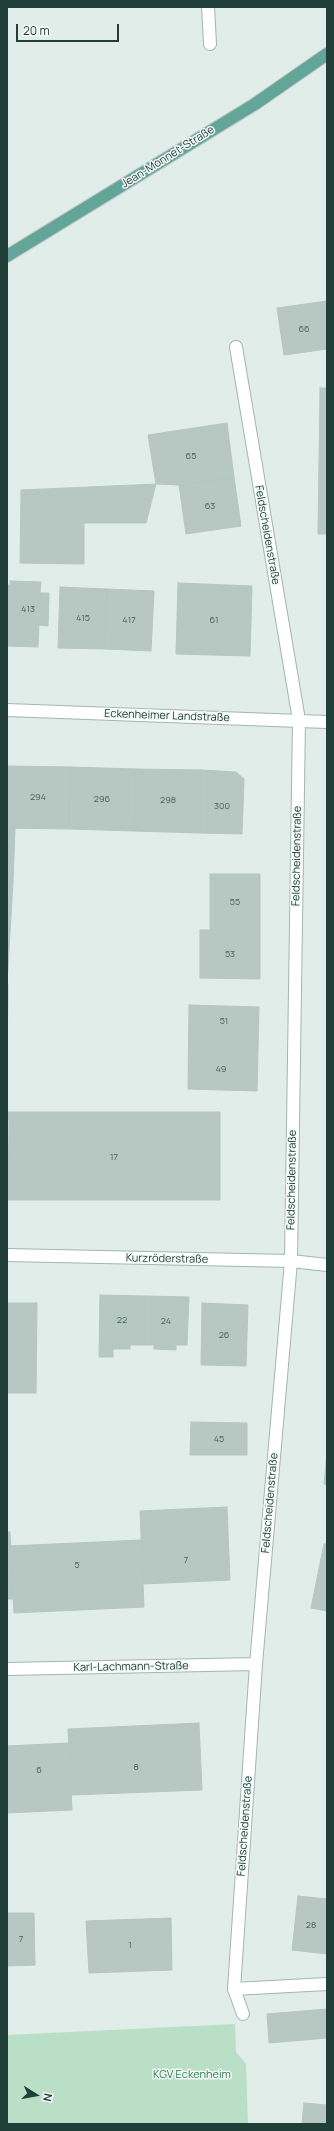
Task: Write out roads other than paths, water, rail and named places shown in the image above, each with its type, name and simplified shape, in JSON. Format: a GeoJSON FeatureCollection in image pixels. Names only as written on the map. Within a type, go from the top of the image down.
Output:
{"type":"FeatureCollection","features":[{"type":"Feature","properties":{"kind":"main road","name":"Jean-Monnet-Straße"},"geometry":{"type":"LineString","coordinates":[[7,256],[255,104],[327,54]]}},
{"type":"Feature","properties":{"kind":"street"},"geometry":{"type":"LineString","coordinates":[[208,7],[210,44]]}},
{"type":"Feature","properties":{"kind":"street","name":"Feldscheidenstraße"},"geometry":{"type":"LineString","coordinates":[[236,347],[299,720],[291,1261],[256,1664],[234,1989],[243,2014]]}},
{"type":"Feature","properties":{"kind":"street","name":"Eckenheimer Landstraße"},"geometry":{"type":"LineString","coordinates":[[7,710],[327,722]]}},
{"type":"Feature","properties":{"kind":"street","name":"Kurzröderstraße"},"geometry":{"type":"LineString","coordinates":[[7,1255],[291,1261],[327,1265]]}},
{"type":"Feature","properties":{"kind":"street","name":"Karl-Lachmann-Straße"},"geometry":{"type":"LineString","coordinates":[[7,1669],[256,1664]]}},
{"type":"Feature","properties":{"kind":"street"},"geometry":{"type":"LineString","coordinates":[[234,1989],[327,1984]]}},
{"type":"Feature","properties":{"kind":"park label","name":"KGV Eckenheim"},"geometry":{"type":"Point","coordinates":[192,2075]}}]}
